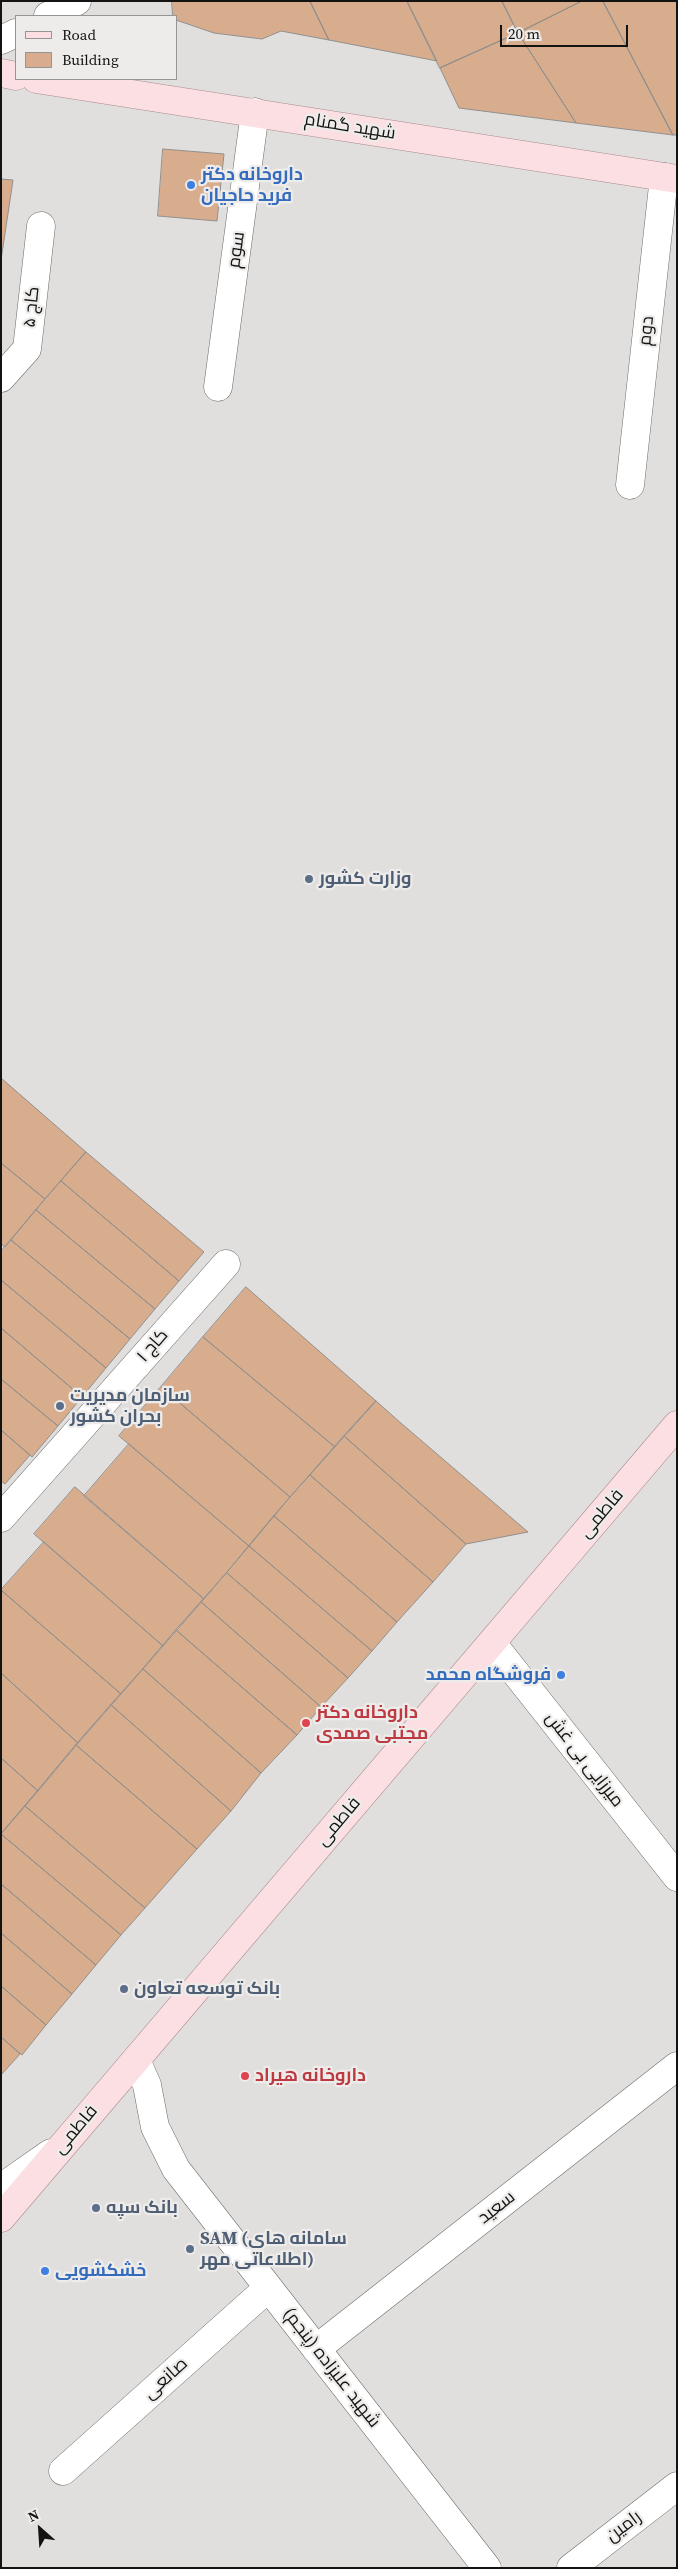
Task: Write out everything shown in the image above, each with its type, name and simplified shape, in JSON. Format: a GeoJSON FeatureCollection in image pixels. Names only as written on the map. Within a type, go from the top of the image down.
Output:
{"type":"FeatureCollection","features":[{"type":"Feature","properties":{"kind":"main road"},"geometry":{"type":"LineString","coordinates":[[1,73],[15,76]]}},
{"type":"Feature","properties":{"kind":"main road","name":"شهید گمنام"},"geometry":{"type":"LineString","coordinates":[[43,80],[255,112],[672,180]]}},
{"type":"Feature","properties":{"kind":"main road","name":"فاطمی"},"geometry":{"type":"LineString","coordinates":[[1,2218],[677,1425]]}},
{"type":"Feature","properties":{"kind":"street"},"geometry":{"type":"LineString","coordinates":[[50,15],[77,1]]}},
{"type":"Feature","properties":{"kind":"street"},"geometry":{"type":"LineString","coordinates":[[1,40],[15,33]]}},
{"type":"Feature","properties":{"kind":"street","name":"سوم"},"geometry":{"type":"LineString","coordinates":[[218,387],[255,112]]}},
{"type":"Feature","properties":{"kind":"street","name":"دوم"},"geometry":{"type":"LineString","coordinates":[[630,485],[672,180]]}},
{"type":"Feature","properties":{"kind":"street","name":"کاج ۵"},"geometry":{"type":"LineString","coordinates":[[1,378],[27,349],[41,226]]}},
{"type":"Feature","properties":{"kind":"street","name":"کاج ۱"},"geometry":{"type":"LineString","coordinates":[[1,1518],[226,1264]]}},
{"type":"Feature","properties":{"kind":"street","name":"میرزایی بی غش"},"geometry":{"type":"LineString","coordinates":[[492,1643],[677,1877]]}},
{"type":"Feature","properties":{"kind":"street","name":"شهید علیزاده (پنجم)"},"geometry":{"type":"LineString","coordinates":[[136,2060],[147,2085],[155,2127],[176,2169],[487,2568]]}},
{"type":"Feature","properties":{"kind":"street","name":"سعید"},"geometry":{"type":"LineString","coordinates":[[316,2349],[677,2066]]}},
{"type":"Feature","properties":{"kind":"street"},"geometry":{"type":"LineString","coordinates":[[1,2188],[66,2142]]}},
{"type":"Feature","properties":{"kind":"street"},"geometry":{"type":"LineString","coordinates":[[1,2206],[66,2142]]}},
{"type":"Feature","properties":{"kind":"street","name":"صانعی"},"geometry":{"type":"LineString","coordinates":[[63,2471],[268,2288]]}},
{"type":"Feature","properties":{"kind":"street","name":"رامین"},"geometry":{"type":"LineString","coordinates":[[571,2568],[677,2486]]}},
{"type":"Feature","properties":{"kind":"building"},"geometry":{"type":"Polygon","coordinates":[[[172,1],[310,1],[329,40],[281,31],[262,39],[214,33],[178,21],[178,15],[173,15],[172,1]]]}},
{"type":"Feature","properties":{"kind":"building"},"geometry":{"type":"Polygon","coordinates":[[[310,1],[407,1],[437,61],[329,40],[310,1]]]}},
{"type":"Feature","properties":{"kind":"building"},"geometry":{"type":"Polygon","coordinates":[[[407,1],[502,1],[518,33],[440,68],[407,1]]]}},
{"type":"Feature","properties":{"kind":"building"},"geometry":{"type":"Polygon","coordinates":[[[502,1],[582,1],[518,33],[502,1]]]}},
{"type":"Feature","properties":{"kind":"building"},"geometry":{"type":"Polygon","coordinates":[[[582,1],[603,1],[673,135],[576,123],[518,33],[582,1]]]}},
{"type":"Feature","properties":{"kind":"building"},"geometry":{"type":"Polygon","coordinates":[[[603,1],[677,1],[677,135],[673,135],[603,1]]]}},
{"type":"Feature","properties":{"kind":"building"},"geometry":{"type":"Polygon","coordinates":[[[518,33],[576,123],[459,108],[440,68],[518,33]]]}},
{"type":"Feature","properties":{"kind":"building","name":"داروخانه دکتر فرید حاجیان"},"geometry":{"type":"Polygon","coordinates":[[[163,149],[224,154],[217,221],[158,216],[163,149]]]}},
{"type":"Feature","properties":{"kind":"building"},"geometry":{"type":"Polygon","coordinates":[[[1,179],[13,180],[1,260],[1,179]]]}},
{"type":"Feature","properties":{"kind":"building"},"geometry":{"type":"Polygon","coordinates":[[[1,1078],[86,1152],[45,1199],[1,1163],[1,1078]]]}},
{"type":"Feature","properties":{"kind":"building"},"geometry":{"type":"Polygon","coordinates":[[[86,1152],[204,1252],[179,1281],[61,1181],[86,1152]]]}},
{"type":"Feature","properties":{"kind":"building"},"geometry":{"type":"Polygon","coordinates":[[[1,1163],[45,1199],[5,1247],[1,1244],[1,1163]]]}},
{"type":"Feature","properties":{"kind":"building"},"geometry":{"type":"Polygon","coordinates":[[[61,1181],[179,1281],[155,1309],[36,1210],[61,1181]]]}},
{"type":"Feature","properties":{"kind":"building"},"geometry":{"type":"Polygon","coordinates":[[[36,1210],[155,1309],[130,1339],[11,1240],[36,1210]]]}},
{"type":"Feature","properties":{"kind":"building"},"geometry":{"type":"Polygon","coordinates":[[[11,1240],[130,1339],[106,1368],[1,1280],[1,1251],[11,1240]]]}},
{"type":"Feature","properties":{"kind":"building"},"geometry":{"type":"Polygon","coordinates":[[[1,1280],[106,1368],[82,1397],[1,1328],[1,1280]]]}},
{"type":"Feature","properties":{"kind":"building"},"geometry":{"type":"Polygon","coordinates":[[[246,1287],[376,1401],[335,1447],[203,1337],[246,1287]]]}},
{"type":"Feature","properties":{"kind":"building"},"geometry":{"type":"Polygon","coordinates":[[[1,1328],[82,1397],[58,1426],[1,1379],[1,1328]]]}},
{"type":"Feature","properties":{"kind":"building"},"geometry":{"type":"Polygon","coordinates":[[[203,1337],[335,1447],[290,1497],[161,1387],[203,1337]]]}},
{"type":"Feature","properties":{"kind":"building"},"geometry":{"type":"Polygon","coordinates":[[[1,1379],[58,1426],[32,1457],[1,1430],[1,1379]]]}},
{"type":"Feature","properties":{"kind":"building"},"geometry":{"type":"Polygon","coordinates":[[[161,1387],[290,1497],[249,1546],[119,1436],[161,1387]]]}},
{"type":"Feature","properties":{"kind":"building"},"geometry":{"type":"Polygon","coordinates":[[[376,1401],[528,1532],[466,1544],[344,1436],[376,1401]]]}},
{"type":"Feature","properties":{"kind":"building"},"geometry":{"type":"Polygon","coordinates":[[[1,1430],[30,1455],[5,1484],[1,1481],[1,1430]]]}},
{"type":"Feature","properties":{"kind":"building"},"geometry":{"type":"Polygon","coordinates":[[[344,1436],[466,1544],[433,1582],[310,1475],[344,1436]]]}},
{"type":"Feature","properties":{"kind":"building"},"geometry":{"type":"Polygon","coordinates":[[[129,1444],[249,1546],[204,1599],[84,1496],[129,1444]]]}},
{"type":"Feature","properties":{"kind":"building"},"geometry":{"type":"Polygon","coordinates":[[[310,1475],[433,1582],[397,1622],[274,1516],[310,1475]]]}},
{"type":"Feature","properties":{"kind":"building"},"geometry":{"type":"Polygon","coordinates":[[[75,1487],[204,1599],[163,1646],[34,1534],[75,1487]]]}},
{"type":"Feature","properties":{"kind":"building"},"geometry":{"type":"Polygon","coordinates":[[[274,1516],[397,1622],[372,1651],[249,1546],[274,1516]]]}},
{"type":"Feature","properties":{"kind":"building"},"geometry":{"type":"Polygon","coordinates":[[[44,1542],[163,1646],[121,1694],[1,1590],[44,1542]]]}},
{"type":"Feature","properties":{"kind":"building"},"geometry":{"type":"Polygon","coordinates":[[[249,1546],[372,1651],[348,1678],[227,1573],[249,1546]]]}},
{"type":"Feature","properties":{"kind":"building"},"geometry":{"type":"Polygon","coordinates":[[[227,1573],[348,1678],[321,1707],[201,1602],[227,1573]]]}},
{"type":"Feature","properties":{"kind":"building"},"geometry":{"type":"Polygon","coordinates":[[[1,1590],[121,1694],[78,1743],[1,1673],[1,1590]]]}},
{"type":"Feature","properties":{"kind":"building"},"geometry":{"type":"Polygon","coordinates":[[[201,1602],[321,1707],[297,1735],[176,1630],[201,1602]]]}},
{"type":"Feature","properties":{"kind":"building"},"geometry":{"type":"Polygon","coordinates":[[[176,1630],[297,1735],[261,1773],[143,1669],[176,1630]]]}},
{"type":"Feature","properties":{"kind":"building"},"geometry":{"type":"Polygon","coordinates":[[[143,1669],[261,1773],[231,1811],[111,1705],[143,1669]]]}},
{"type":"Feature","properties":{"kind":"building"},"geometry":{"type":"Polygon","coordinates":[[[1,1673],[78,1743],[38,1791],[1,1758],[1,1673]]]}},
{"type":"Feature","properties":{"kind":"building"},"geometry":{"type":"Polygon","coordinates":[[[111,1705],[231,1811],[197,1849],[76,1745],[111,1705]]]}},
{"type":"Feature","properties":{"kind":"building"},"geometry":{"type":"Polygon","coordinates":[[[76,1745],[197,1849],[145,1908],[25,1806],[76,1745]]]}},
{"type":"Feature","properties":{"kind":"building"},"geometry":{"type":"Polygon","coordinates":[[[1,1758],[38,1791],[1,1834],[1,1758]]]}},
{"type":"Feature","properties":{"kind":"building"},"geometry":{"type":"Polygon","coordinates":[[[25,1806],[145,1908],[121,1935],[1,1834],[25,1806]]]}},
{"type":"Feature","properties":{"kind":"building"},"geometry":{"type":"Polygon","coordinates":[[[1,1834],[121,1935],[96,1965],[1,1884],[1,1834]]]}},
{"type":"Feature","properties":{"kind":"building"},"geometry":{"type":"Polygon","coordinates":[[[1,1884],[96,1965],[72,1994],[1,1933],[1,1884]]]}},
{"type":"Feature","properties":{"kind":"building"},"geometry":{"type":"Polygon","coordinates":[[[1,1933],[72,1994],[46,2025],[1,1986],[1,1933]]]}},
{"type":"Feature","properties":{"kind":"building"},"geometry":{"type":"Polygon","coordinates":[[[1,1986],[46,2025],[22,2055],[1,2037],[1,1986]]]}},
{"type":"Feature","properties":{"kind":"building"},"geometry":{"type":"Polygon","coordinates":[[[1,2037],[20,2054],[1,2075],[1,2037]]]}},
{"type":"Feature","properties":{"kind":"place","name":"داروخانه دکتر فرید حاجیان"},"geometry":{"type":"Point","coordinates":[191,185]}},
{"type":"Feature","properties":{"kind":"place","name":"وزارت کشور"},"geometry":{"type":"Point","coordinates":[309,879]}},
{"type":"Feature","properties":{"kind":"place","name":"سازمان مدیریت بحران کشور"},"geometry":{"type":"Point","coordinates":[60,1406]}},
{"type":"Feature","properties":{"kind":"place","name":"فروشگاه محمد"},"geometry":{"type":"Point","coordinates":[561,1675]}},
{"type":"Feature","properties":{"kind":"place","name":"داروخانه دکتر مجتبی صمدی"},"geometry":{"type":"Point","coordinates":[306,1723]}},
{"type":"Feature","properties":{"kind":"place","name":"بانک توسعه تعاون"},"geometry":{"type":"Point","coordinates":[124,1989]}},
{"type":"Feature","properties":{"kind":"place","name":"داروخانه هیراد"},"geometry":{"type":"Point","coordinates":[245,2076]}},
{"type":"Feature","properties":{"kind":"place","name":"بانک سپه"},"geometry":{"type":"Point","coordinates":[96,2208]}},
{"type":"Feature","properties":{"kind":"place","name":"SAM (سامانه های اطلاعاتی مهر)"},"geometry":{"type":"Point","coordinates":[190,2249]}},
{"type":"Feature","properties":{"kind":"place","name":"خشکشویی"},"geometry":{"type":"Point","coordinates":[45,2271]}}]}
